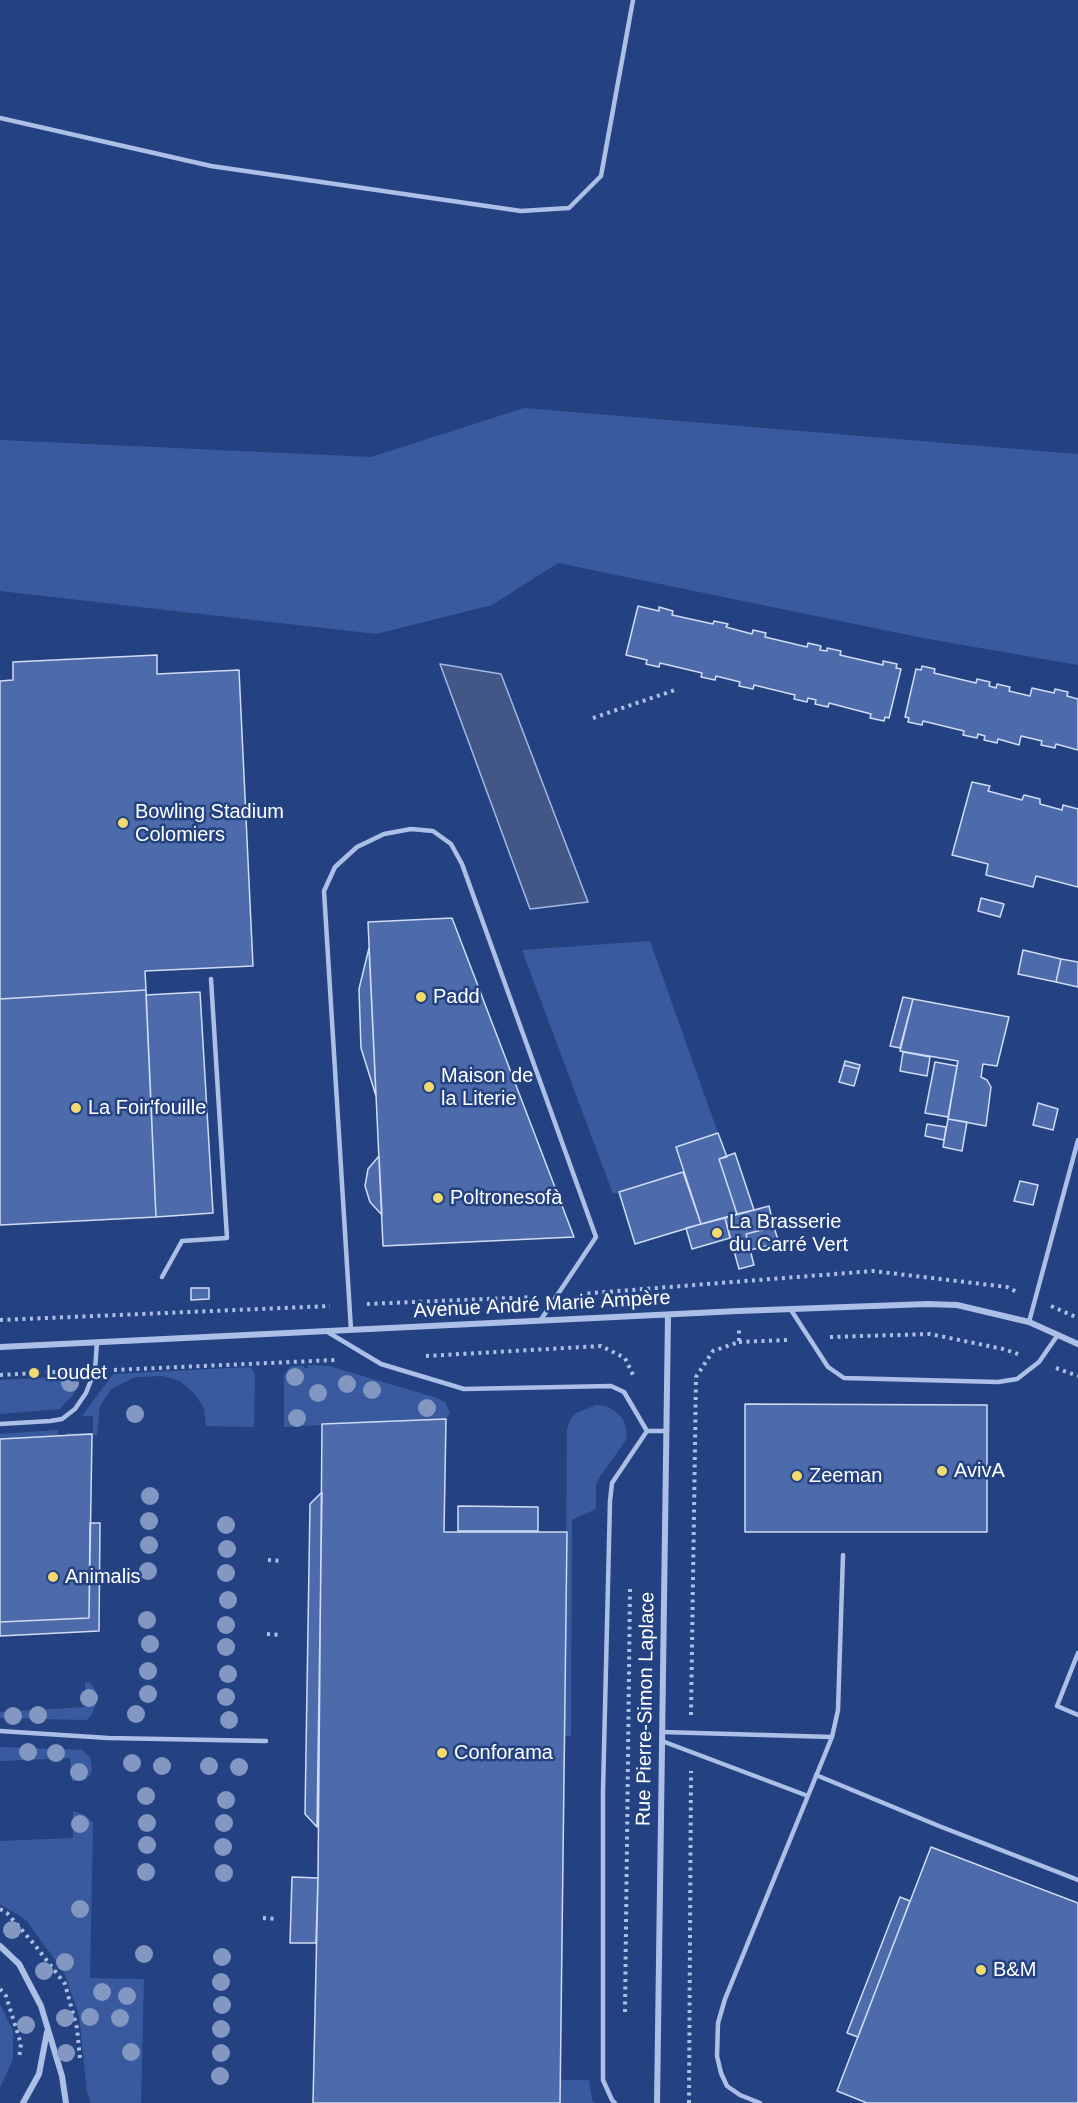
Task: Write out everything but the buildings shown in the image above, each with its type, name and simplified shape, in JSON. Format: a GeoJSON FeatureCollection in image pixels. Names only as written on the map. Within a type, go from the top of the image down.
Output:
{"type":"FeatureCollection","features":[{"type":"Feature","properties":{"kind":"street","name":"Avenue André Marie Ampère"},"geometry":{"type":"LineString","coordinates":[[0,1347],[738,1311],[957,1305],[1029,1322],[1078,1344]]}},
{"type":"Feature","properties":{"kind":"street","name":"Rue Pierre-Simon Laplace"},"geometry":{"type":"LineString","coordinates":[[657,2103],[668,1316]]}},
{"type":"Feature","properties":{"kind":"street"},"geometry":{"type":"LineString","coordinates":[[0,1946],[19,1964],[41,2006],[62,2076],[66,2103]]}},
{"type":"Feature","properties":{"kind":"street"},"geometry":{"type":"LineString","coordinates":[[23,2103],[39,2074],[47,2032]]}},
{"type":"Feature","properties":{"kind":"lane"},"geometry":{"type":"LineString","coordinates":[[0,118],[211,166],[521,211],[569,208],[601,176],[633,0]]}},
{"type":"Feature","properties":{"kind":"lane"},"geometry":{"type":"LineString","coordinates":[[351,1330],[324,891],[335,867],[357,847],[384,834],[411,829],[433,831],[451,844],[462,864],[596,1237],[540,1321]]}},
{"type":"Feature","properties":{"kind":"lane"},"geometry":{"type":"LineString","coordinates":[[162,1277],[182,1241],[227,1238],[211,980]]}},
{"type":"Feature","properties":{"kind":"lane"},"geometry":{"type":"LineString","coordinates":[[1029,1322],[1078,1140]]}},
{"type":"Feature","properties":{"kind":"lane"},"geometry":{"type":"LineString","coordinates":[[791,1310],[828,1367],[844,1378],[998,1382],[1017,1378],[1039,1362],[1057,1336]]}},
{"type":"Feature","properties":{"kind":"lane"},"geometry":{"type":"LineString","coordinates":[[326,1331],[381,1364],[464,1389],[610,1386],[624,1392],[647,1431]]}},
{"type":"Feature","properties":{"kind":"lane"},"geometry":{"type":"LineString","coordinates":[[0,1424],[62,1419],[75,1409],[86,1393],[95,1370],[97,1342]]}},
{"type":"Feature","properties":{"kind":"lane"},"geometry":{"type":"LineString","coordinates":[[647,1431],[667,1431]]}},
{"type":"Feature","properties":{"kind":"lane"},"geometry":{"type":"LineString","coordinates":[[615,2103],[603,2080],[603,1791],[610,1501],[612,1483],[647,1431]]}},
{"type":"Feature","properties":{"kind":"lane"},"geometry":{"type":"LineString","coordinates":[[760,2103],[740,2095],[727,2086],[717,2056],[718,2023],[724,2000],[832,1737],[838,1710],[843,1555]]}},
{"type":"Feature","properties":{"kind":"lane"},"geometry":{"type":"LineString","coordinates":[[1078,1653],[1057,1706],[1078,1715]]}},
{"type":"Feature","properties":{"kind":"lane"},"geometry":{"type":"LineString","coordinates":[[0,1731],[108,1738],[266,1741]]}},
{"type":"Feature","properties":{"kind":"lane"},"geometry":{"type":"LineString","coordinates":[[662,1732],[832,1737]]}},
{"type":"Feature","properties":{"kind":"lane"},"geometry":{"type":"LineString","coordinates":[[662,1741],[808,1796]]}},
{"type":"Feature","properties":{"kind":"lane"},"geometry":{"type":"LineString","coordinates":[[816,1775],[1078,1880]]}},
{"type":"Feature","properties":{"kind":"path"},"geometry":{"type":"LineString","coordinates":[[593,718],[678,689]]}},
{"type":"Feature","properties":{"kind":"path"},"geometry":{"type":"LineString","coordinates":[[738,1283],[739,1342]]}},
{"type":"Feature","properties":{"kind":"path"},"geometry":{"type":"LineString","coordinates":[[691,1733],[696,1377],[713,1351],[739,1342],[930,1334],[1003,1349],[1078,1376]]}},
{"type":"Feature","properties":{"kind":"path"},"geometry":{"type":"LineString","coordinates":[[268,1560],[282,1561]]}},
{"type":"Feature","properties":{"kind":"path"},"geometry":{"type":"LineString","coordinates":[[625,2017],[630,1581]]}},
{"type":"Feature","properties":{"kind":"path"},"geometry":{"type":"LineString","coordinates":[[267,1634],[282,1635]]}},
{"type":"Feature","properties":{"kind":"path"},"geometry":{"type":"LineString","coordinates":[[689,2103],[691,1752]]}},
{"type":"Feature","properties":{"kind":"path"},"geometry":{"type":"LineString","coordinates":[[262,1918],[277,1919]]}},
{"type":"Feature","properties":{"kind":"path"},"geometry":{"type":"LineString","coordinates":[[0,1989],[6,1996],[21,2044],[18,2062]]}},
{"type":"Feature","properties":{"kind":"shaded area"},"geometry":{"type":"Polygon","coordinates":[[[524,408],[1078,454],[1078,665],[923,638],[558,563],[492,605],[376,634],[0,591],[0,440],[371,457],[524,408]]]}},
{"type":"Feature","properties":{"kind":"shaded area"},"geometry":{"type":"Polygon","coordinates":[[[440,664],[501,674],[588,902],[530,909],[440,664]]]}},
{"type":"Feature","properties":{"kind":"shaded area"},"geometry":{"type":"Polygon","coordinates":[[[650,941],[718,1133],[676,1147],[683,1172],[613,1194],[522,950],[650,941]]]}},
{"type":"Feature","properties":{"kind":"shaded area"},"geometry":{"type":"Polygon","coordinates":[[[308,1365],[329,1366],[437,1398],[445,1402],[450,1413],[446,1419],[284,1427],[284,1375],[291,1366],[308,1368],[308,1365]]]}},
{"type":"Feature","properties":{"kind":"shaded area"},"geometry":{"type":"Polygon","coordinates":[[[251,1367],[255,1375],[254,1427],[206,1426],[204,1408],[194,1393],[180,1381],[163,1376],[135,1377],[111,1389],[100,1406],[97,1435],[66,1436],[66,1433],[93,1433],[93,1416],[82,1416],[113,1374],[251,1367]]]}},
{"type":"Feature","properties":{"kind":"shaded area"},"geometry":{"type":"Polygon","coordinates":[[[78,1376],[75,1392],[60,1409],[0,1414],[0,1380],[78,1376]]]}},
{"type":"Feature","properties":{"kind":"shaded area"},"geometry":{"type":"Polygon","coordinates":[[[596,1405],[606,1406],[615,1411],[623,1419],[627,1432],[626,1440],[596,1485],[596,1509],[572,1520],[571,1736],[565,1736],[567,1430],[570,1420],[576,1413],[596,1405]]]}},
{"type":"Feature","properties":{"kind":"shaded area"},"geometry":{"type":"Polygon","coordinates":[[[58,1430],[58,1436],[0,1439],[0,1434],[58,1430]]]}},
{"type":"Feature","properties":{"kind":"shaded area"},"geometry":{"type":"Polygon","coordinates":[[[85,1682],[90,1682],[95,1689],[95,1707],[91,1716],[86,1720],[0,1718],[0,1712],[86,1707],[85,1682]]]}},
{"type":"Feature","properties":{"kind":"shaded area"},"geometry":{"type":"Polygon","coordinates":[[[0,1747],[82,1750],[90,1757],[91,1774],[85,1780],[72,1781],[70,1758],[0,1761],[0,1747]]]}},
{"type":"Feature","properties":{"kind":"shaded area"},"geometry":{"type":"Polygon","coordinates":[[[73,1811],[85,1815],[93,1823],[90,1978],[144,1979],[141,2103],[91,2103],[87,2092],[79,2015],[64,1972],[26,1920],[0,1904],[0,1841],[73,1838],[73,1811]]]}},
{"type":"Feature","properties":{"kind":"shaded area"},"geometry":{"type":"Polygon","coordinates":[[[0,2004],[13,2031],[13,2059],[0,2088],[0,2004]]]}},
{"type":"Feature","properties":{"kind":"shaded area"},"geometry":{"type":"Polygon","coordinates":[[[561,2080],[589,2080],[592,2100],[595,2103],[560,2103],[561,2080]]]}},
{"type":"Feature","properties":{"kind":"place","name":"Bowling Stadium Colomiers"},"geometry":{"type":"Point","coordinates":[123,823]}},
{"type":"Feature","properties":{"kind":"place","name":"Padd"},"geometry":{"type":"Point","coordinates":[421,997]}},
{"type":"Feature","properties":{"kind":"place","name":"Maison de la Literie"},"geometry":{"type":"Point","coordinates":[429,1087]}},
{"type":"Feature","properties":{"kind":"place","name":"La Foir'fouille"},"geometry":{"type":"Point","coordinates":[76,1108]}},
{"type":"Feature","properties":{"kind":"place","name":"Poltronesofà"},"geometry":{"type":"Point","coordinates":[438,1198]}},
{"type":"Feature","properties":{"kind":"place","name":"La Brasserie du Carré Vert"},"geometry":{"type":"Point","coordinates":[717,1233]}},
{"type":"Feature","properties":{"kind":"place","name":"Loudet"},"geometry":{"type":"Point","coordinates":[34,1373]}},
{"type":"Feature","properties":{"kind":"place","name":"AvivA"},"geometry":{"type":"Point","coordinates":[942,1471]}},
{"type":"Feature","properties":{"kind":"place","name":"Zeeman"},"geometry":{"type":"Point","coordinates":[797,1476]}},
{"type":"Feature","properties":{"kind":"place","name":"Animalis"},"geometry":{"type":"Point","coordinates":[53,1577]}},
{"type":"Feature","properties":{"kind":"place","name":"Conforama"},"geometry":{"type":"Point","coordinates":[442,1753]}},
{"type":"Feature","properties":{"kind":"place","name":"B&M"},"geometry":{"type":"Point","coordinates":[981,1970]}}]}
